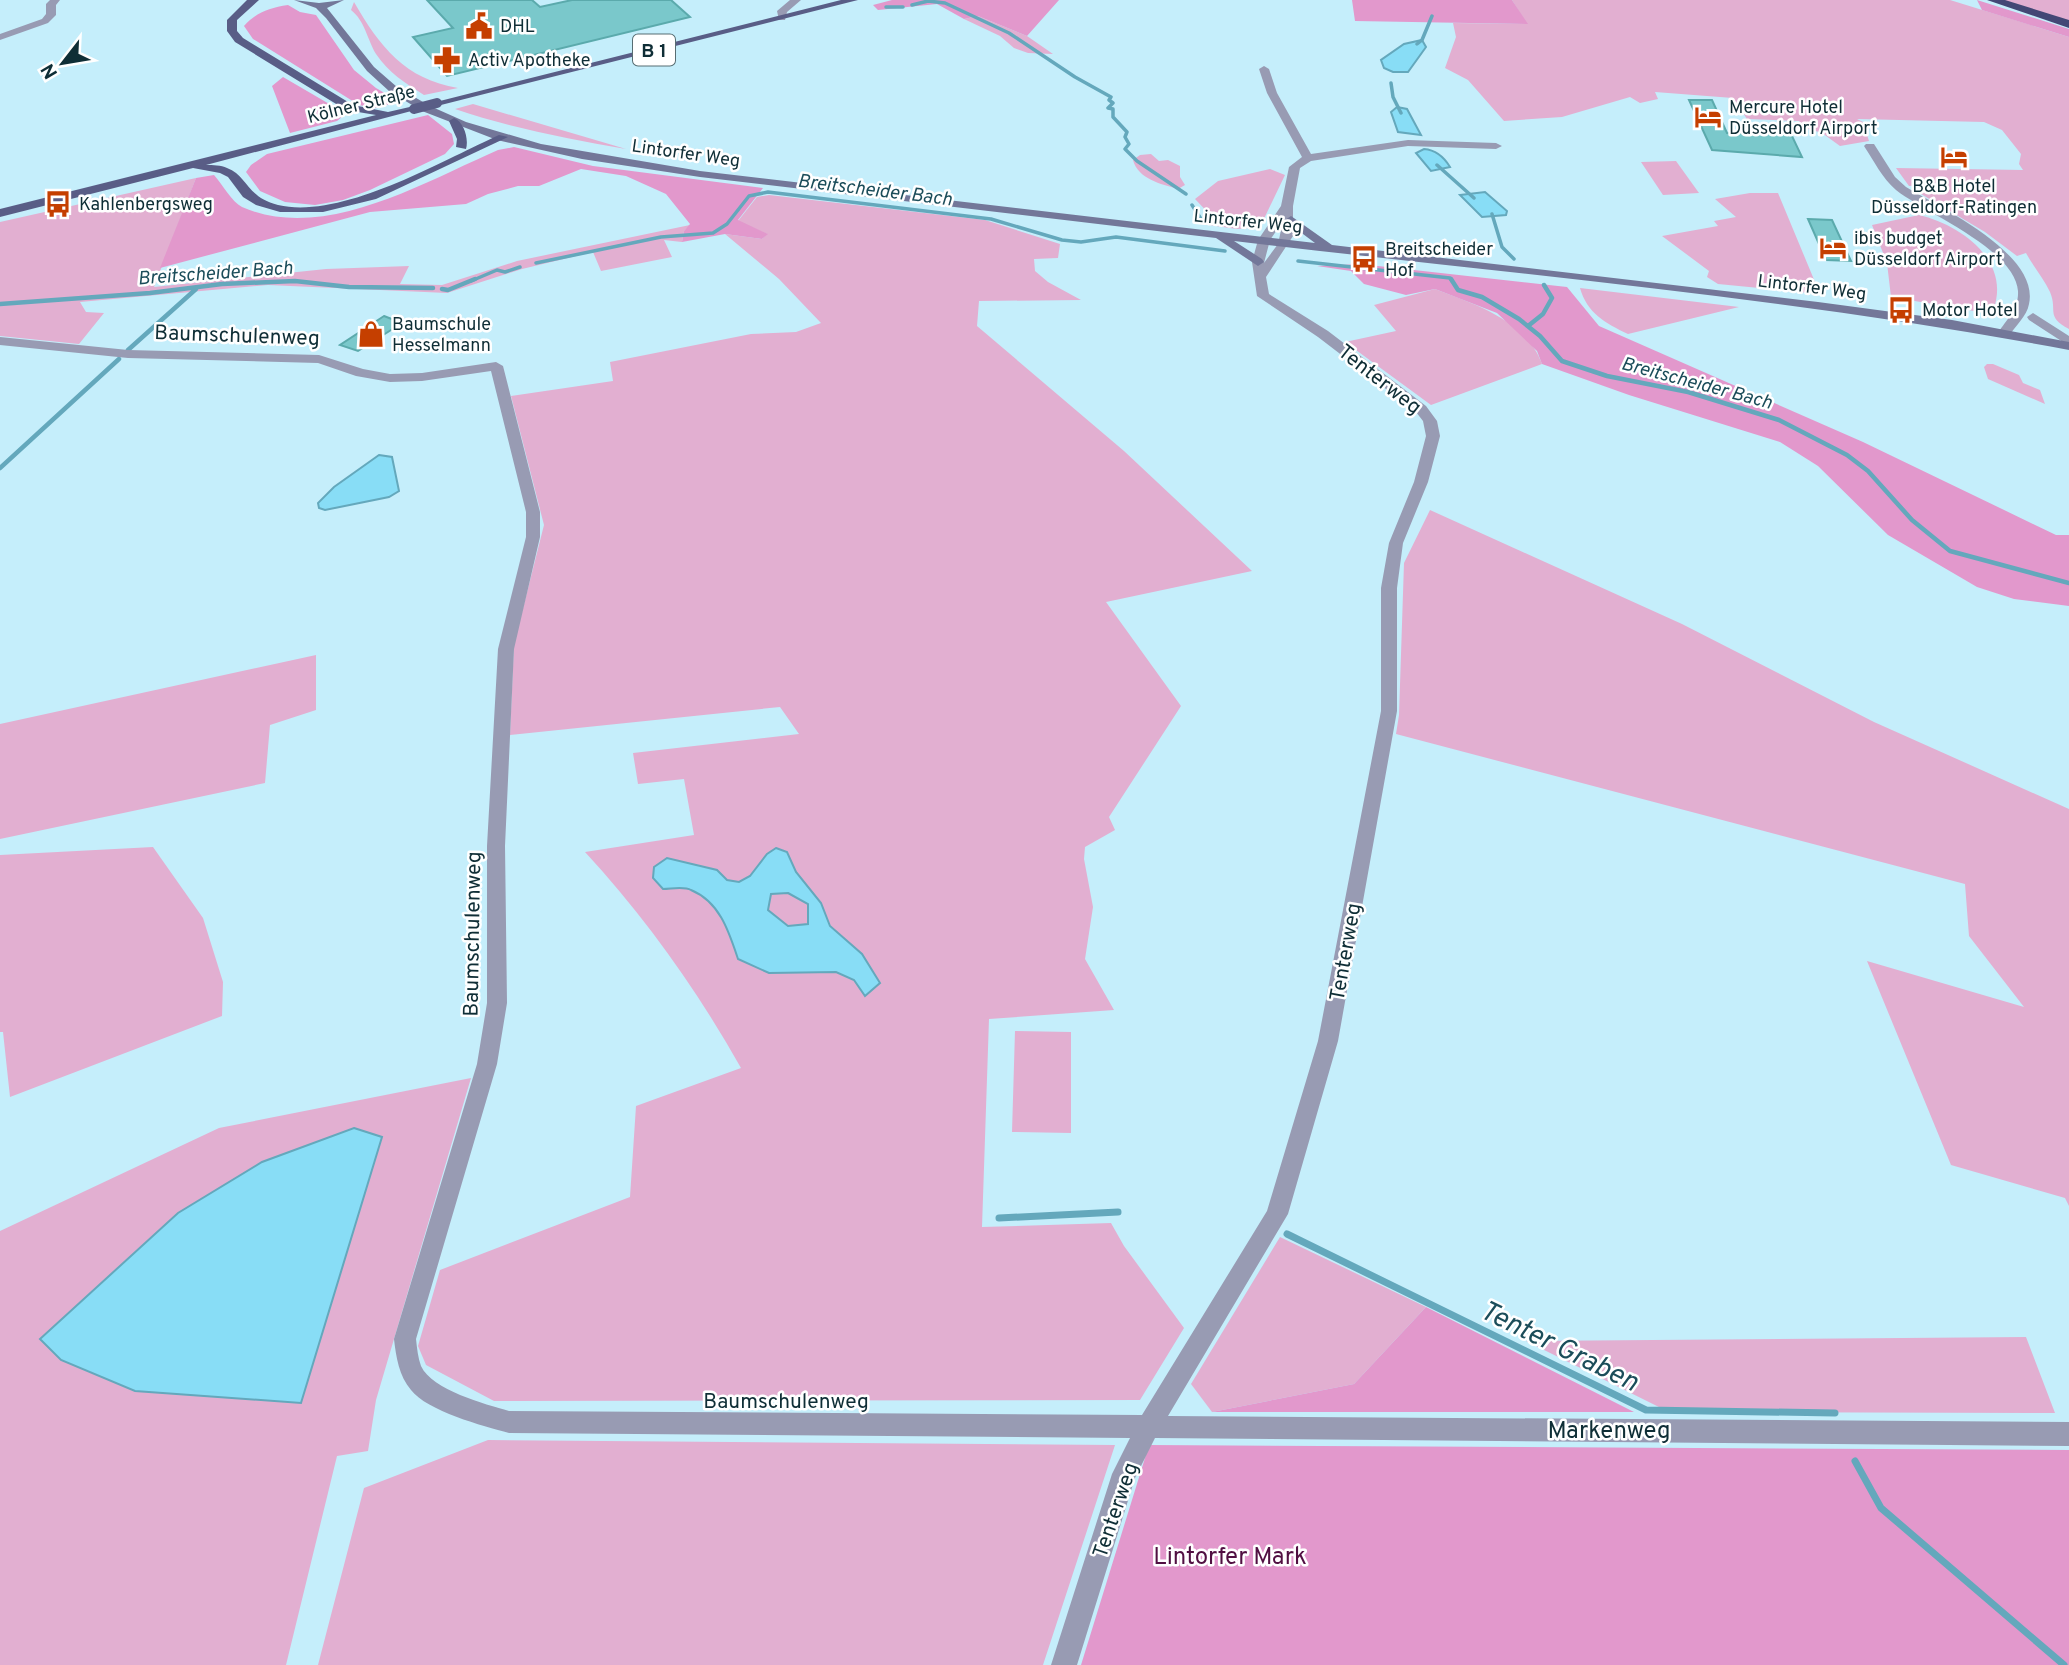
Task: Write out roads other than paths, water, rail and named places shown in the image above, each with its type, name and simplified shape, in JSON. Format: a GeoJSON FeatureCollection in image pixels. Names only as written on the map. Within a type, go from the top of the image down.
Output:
{"type":"FeatureCollection","features":[{"type":"Feature","properties":{"kind":"highway"},"geometry":{"type":"LineString","coordinates":[[1993,0],[2069,24]]}},
{"type":"Feature","properties":{"kind":"main road"},"geometry":{"type":"LineString","coordinates":[[254,0],[243,7],[232,20],[232,31],[239,40],[350,108],[378,113],[414,109]]}},
{"type":"Feature","properties":{"kind":"main road"},"geometry":{"type":"LineString","coordinates":[[299,0],[319,6],[337,20],[361,60],[374,75],[411,101],[454,121],[490,133]]}},
{"type":"Feature","properties":{"kind":"main road","name":"Kölner Straße"},"geometry":{"type":"LineString","coordinates":[[0,213],[853,0]]}},
{"type":"Feature","properties":{"kind":"main road"},"geometry":{"type":"LineString","coordinates":[[319,6],[337,2],[337,20]]}},
{"type":"Feature","properties":{"kind":"main road"},"geometry":{"type":"LineString","coordinates":[[346,126],[351,117],[350,108]]}},
{"type":"Feature","properties":{"kind":"main road"},"geometry":{"type":"LineString","coordinates":[[454,121],[462,139],[462,148]]}},
{"type":"Feature","properties":{"kind":"main road"},"geometry":{"type":"LineString","coordinates":[[438,165],[490,133]]}},
{"type":"Feature","properties":{"kind":"main road","name":"Lintorfer Weg"},"geometry":{"type":"LineString","coordinates":[[490,133],[599,158],[701,174],[1818,306],[2069,344]]}},
{"type":"Feature","properties":{"kind":"main road"},"geometry":{"type":"LineString","coordinates":[[188,167],[214,169],[232,175],[247,195],[260,203],[280,209],[323,209],[372,197],[503,137]]}},
{"type":"Feature","properties":{"kind":"main road"},"geometry":{"type":"LineString","coordinates":[[232,175],[236,162],[245,152]]}},
{"type":"Feature","properties":{"kind":"main road"},"geometry":{"type":"LineString","coordinates":[[1291,220],[1331,247]]}},
{"type":"Feature","properties":{"kind":"main road"},"geometry":{"type":"LineString","coordinates":[[1218,235],[1260,269]]}},
{"type":"Feature","properties":{"kind":"street"},"geometry":{"type":"LineString","coordinates":[[0,37],[45,21],[51,15],[51,4],[55,0]]}},
{"type":"Feature","properties":{"kind":"street"},"geometry":{"type":"LineString","coordinates":[[782,18],[782,11],[796,0]]}},
{"type":"Feature","properties":{"kind":"street"},"geometry":{"type":"LineString","coordinates":[[1264,69],[1272,93],[1308,158]]}},
{"type":"Feature","properties":{"kind":"street"},"geometry":{"type":"LineString","coordinates":[[1260,269],[1264,240],[1287,206],[1296,167],[1308,158],[1408,143],[1496,146]]}},
{"type":"Feature","properties":{"kind":"street","name":"Lintorfer Weg"},"geometry":{"type":"LineString","coordinates":[[1870,146],[1891,179],[1978,235],[2000,253],[2023,283],[2024,305],[2033,317],[2069,344]]}},
{"type":"Feature","properties":{"kind":"street"},"geometry":{"type":"LineString","coordinates":[[1260,269],[1286,243],[1291,220],[1287,206]]}},
{"type":"Feature","properties":{"kind":"street","name":"Tenterweg"},"geometry":{"type":"LineString","coordinates":[[1064,1665],[1124,1474],[1149,1426],[1277,1214],[1328,1041],[1389,711],[1390,588],[1396,543],[1421,482],[1433,436],[1430,421],[1421,409],[1323,334],[1267,300],[1262,291],[1260,269]]}},
{"type":"Feature","properties":{"kind":"street"},"geometry":{"type":"LineString","coordinates":[[2004,333],[2024,305]]}},
{"type":"Feature","properties":{"kind":"street"},"geometry":{"type":"LineString","coordinates":[[2032,338],[2033,317]]}},
{"type":"Feature","properties":{"kind":"street","name":"Baumschulenweg"},"geometry":{"type":"LineString","coordinates":[[0,341],[128,354],[319,359],[361,373],[390,378],[422,377],[496,366],[533,512],[533,537],[506,649],[496,846],[497,1003],[487,1064],[405,1339],[408,1363],[422,1387],[489,1417],[509,1422],[1149,1426]]}},
{"type":"Feature","properties":{"kind":"street","name":"Markenweg"},"geometry":{"type":"LineString","coordinates":[[1149,1426],[2069,1434]]}},
{"type":"Feature","properties":{"kind":"water"},"geometry":{"type":"Polygon","coordinates":[[[1422,40],[1426,47],[1408,72],[1393,72],[1384,68],[1381,60],[1404,44],[1422,40]]]}},
{"type":"Feature","properties":{"kind":"water"},"geometry":{"type":"Polygon","coordinates":[[[1397,107],[1407,109],[1421,135],[1398,132],[1391,112],[1397,107]]]}},
{"type":"Feature","properties":{"kind":"water"},"geometry":{"type":"Polygon","coordinates":[[[1424,149],[1439,155],[1450,167],[1431,171],[1416,153],[1424,149]]]}},
{"type":"Feature","properties":{"kind":"water"},"geometry":{"type":"Polygon","coordinates":[[[1485,192],[1507,211],[1506,215],[1482,217],[1460,195],[1485,192]]]}},
{"type":"Feature","properties":{"kind":"water"},"geometry":{"type":"Polygon","coordinates":[[[379,455],[392,457],[399,491],[389,497],[325,510],[319,508],[318,503],[334,487],[379,455]]]}},
{"type":"Feature","properties":{"kind":"water"},"geometry":{"type":"Polygon","coordinates":[[[776,848],[787,852],[796,872],[821,903],[830,926],[862,954],[880,983],[865,996],[854,980],[836,972],[769,973],[738,959],[722,919],[709,902],[688,889],[663,889],[653,878],[654,867],[667,858],[717,870],[727,880],[739,882],[750,876],[767,854],[776,848]],[[788,893],[771,894],[768,910],[788,926],[808,924],[808,904],[788,893]]]}},
{"type":"Feature","properties":{"kind":"water"},"geometry":{"type":"Polygon","coordinates":[[[354,1128],[382,1137],[301,1403],[135,1391],[61,1360],[40,1339],[178,1213],[262,1162],[354,1128]]]}},
{"type":"Feature","properties":{"kind":"waterway"},"geometry":{"type":"LineString","coordinates":[[912,5],[928,1],[945,3],[1009,33],[1075,77],[1111,97],[1109,100],[1113,103],[1108,108],[1113,109],[1113,117],[1127,132],[1125,137],[1129,144],[1125,149],[1137,161],[1186,194]]}},
{"type":"Feature","properties":{"kind":"waterway"},"geometry":{"type":"LineString","coordinates":[[886,7],[903,7]]}},
{"type":"Feature","properties":{"kind":"waterway"},"geometry":{"type":"LineString","coordinates":[[1417,44],[1422,40],[1432,16]]}},
{"type":"Feature","properties":{"kind":"waterway"},"geometry":{"type":"LineString","coordinates":[[1391,83],[1393,97],[1401,113]]}},
{"type":"Feature","properties":{"kind":"waterway"},"geometry":{"type":"LineString","coordinates":[[1437,165],[1474,198]]}},
{"type":"Feature","properties":{"kind":"waterway","name":"Breitscheider Bach"},"geometry":{"type":"LineString","coordinates":[[536,263],[661,237],[713,233],[727,224],[749,196],[768,192],[991,219],[1062,240],[1081,242],[1116,237],[1225,251]]}},
{"type":"Feature","properties":{"kind":"waterway"},"geometry":{"type":"LineString","coordinates":[[1192,205],[1201,219]]}},
{"type":"Feature","properties":{"kind":"waterway"},"geometry":{"type":"LineString","coordinates":[[1492,214],[1502,247],[1514,259]]}},
{"type":"Feature","properties":{"kind":"waterway","name":"Breitscheider Bach"},"geometry":{"type":"LineString","coordinates":[[1298,261],[1450,278],[1452,281]]}},
{"type":"Feature","properties":{"kind":"waterway","name":"Breitscheider Bach"},"geometry":{"type":"LineString","coordinates":[[471,281],[497,270],[505,272],[520,267]]}},
{"type":"Feature","properties":{"kind":"waterway","name":"Breitscheider Bach"},"geometry":{"type":"LineString","coordinates":[[442,289],[448,290],[475,279]]}},
{"type":"Feature","properties":{"kind":"waterway","name":"Breitscheider Bach"},"geometry":{"type":"LineString","coordinates":[[1451,279],[1458,290],[1482,297],[1519,319],[1540,336],[1562,361],[1607,376],[1688,392],[1779,420],[1847,455],[1868,471],[1912,520],[1950,551],[2069,583]]}},
{"type":"Feature","properties":{"kind":"waterway","name":"Breitscheider Bach"},"geometry":{"type":"LineString","coordinates":[[0,304],[150,293],[222,284],[295,281],[349,287],[433,288]]}},
{"type":"Feature","properties":{"kind":"waterway"},"geometry":{"type":"LineString","coordinates":[[1528,326],[1543,314],[1552,298],[1544,285]]}},
{"type":"Feature","properties":{"kind":"waterway"},"geometry":{"type":"LineString","coordinates":[[128,350],[196,289]]}},
{"type":"Feature","properties":{"kind":"waterway"},"geometry":{"type":"LineString","coordinates":[[0,468],[119,359]]}},
{"type":"Feature","properties":{"kind":"waterway","name":"Tenter Graben"},"geometry":{"type":"LineString","coordinates":[[999,1218],[1118,1212]]}},
{"type":"Feature","properties":{"kind":"waterway","name":"Tenter Graben"},"geometry":{"type":"LineString","coordinates":[[1287,1234],[1646,1410],[1835,1413]]}},
{"type":"Feature","properties":{"kind":"waterway","name":"Tenter Graben"},"geometry":{"type":"LineString","coordinates":[[1855,1461],[1881,1508],[2064,1665]]}},
{"type":"Feature","properties":{"kind":"place","name":"DHL"},"geometry":{"type":"Point","coordinates":[479,26]}},
{"type":"Feature","properties":{"kind":"place","name":"Activ Apotheke"},"geometry":{"type":"Point","coordinates":[447,60]}},
{"type":"Feature","properties":{"kind":"place","name":"Mercure Hotel Düsseldorf Airport"},"geometry":{"type":"Point","coordinates":[1708,117]}},
{"type":"Feature","properties":{"kind":"place","name":"B&B Hotel Düsseldorf-Ratingen"},"geometry":{"type":"Point","coordinates":[1954,157]}},
{"type":"Feature","properties":{"kind":"place","name":"Kahlenbergsweg"},"geometry":{"type":"Point","coordinates":[58,204]}},
{"type":"Feature","properties":{"kind":"place","name":"ibis budget Düsseldorf Airport"},"geometry":{"type":"Point","coordinates":[1833,248]}},
{"type":"Feature","properties":{"kind":"place","name":"Breitscheider Hof"},"geometry":{"type":"Point","coordinates":[1364,259]}},
{"type":"Feature","properties":{"kind":"place","name":"Motor Hotel"},"geometry":{"type":"Point","coordinates":[1901,310]}},
{"type":"Feature","properties":{"kind":"place","name":"Baumschule Hesselmann"},"geometry":{"type":"Point","coordinates":[371,334]}},
{"type":"Feature","properties":{"kind":"park label","name":"Lintorfer Mark"},"geometry":{"type":"Point","coordinates":[1230,1556]}}]}
